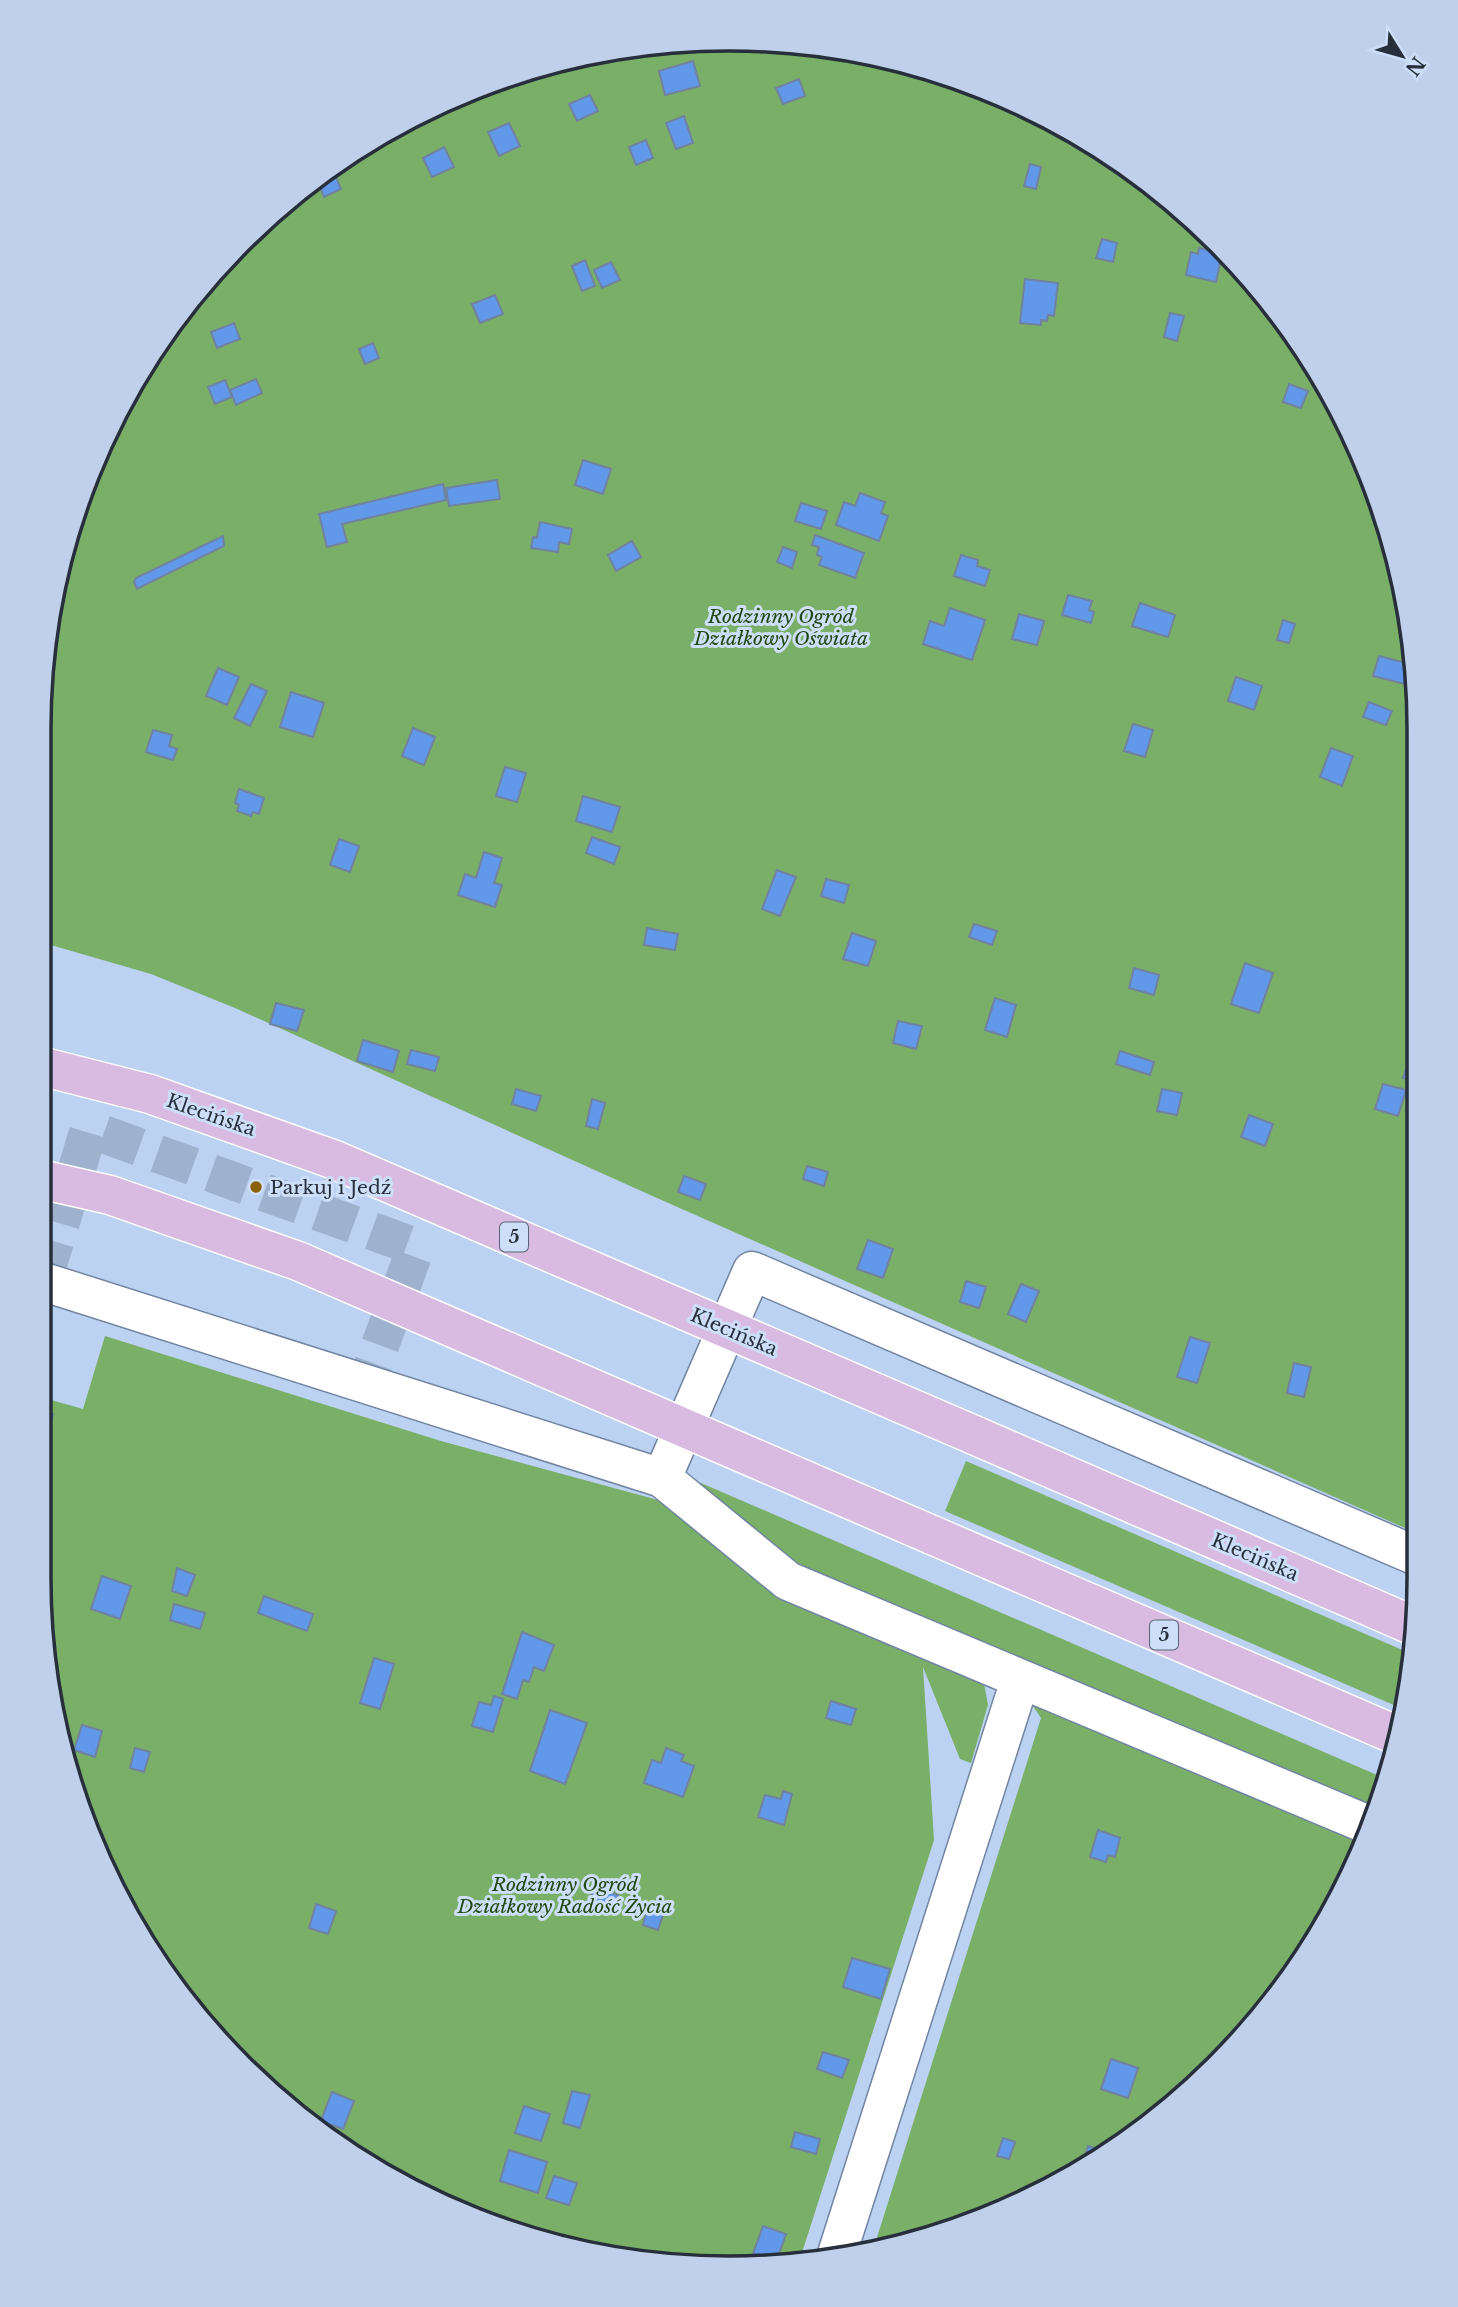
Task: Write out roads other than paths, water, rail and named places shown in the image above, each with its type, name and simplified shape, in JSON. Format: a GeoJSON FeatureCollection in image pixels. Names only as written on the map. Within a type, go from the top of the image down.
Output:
{"type":"FeatureCollection","features":[{"type":"Feature","properties":{"kind":"main road","name":"Klecińska"},"geometry":{"type":"LineString","coordinates":[[51,1069],[150,1094],[335,1160],[1406,1623]]}},
{"type":"Feature","properties":{"kind":"main road","name":"5"},"geometry":{"type":"LineString","coordinates":[[51,1182],[110,1195],[298,1261],[1389,1732]]}},
{"type":"Feature","properties":{"kind":"street"},"geometry":{"type":"LineString","coordinates":[[662,1478],[752,1271],[1407,1552]]}},
{"type":"Feature","properties":{"kind":"street"},"geometry":{"type":"LineString","coordinates":[[51,1284],[662,1478],[788,1581],[1020,1681],[1362,1822]]}},
{"type":"Feature","properties":{"kind":"street"},"geometry":{"type":"LineString","coordinates":[[839,2247],[1020,1681]]}},
{"type":"Feature","properties":{"kind":"tunnel"},"geometry":{"type":"LineString","coordinates":[[51,1255],[89,1129],[416,1247],[366,1384]]}},
{"type":"Feature","properties":{"kind":"place","name":"Parkuj i Jedź"},"geometry":{"type":"Point","coordinates":[256,1187]}},
{"type":"Feature","properties":{"kind":"park label","name":"Rodzinny Ogród Działkowy Oświata"},"geometry":{"type":"Point","coordinates":[781,627]}},
{"type":"Feature","properties":{"kind":"park label","name":"Rodzinny Ogród Działkowy Radość Życia"},"geometry":{"type":"Point","coordinates":[565,1895]}}]}
